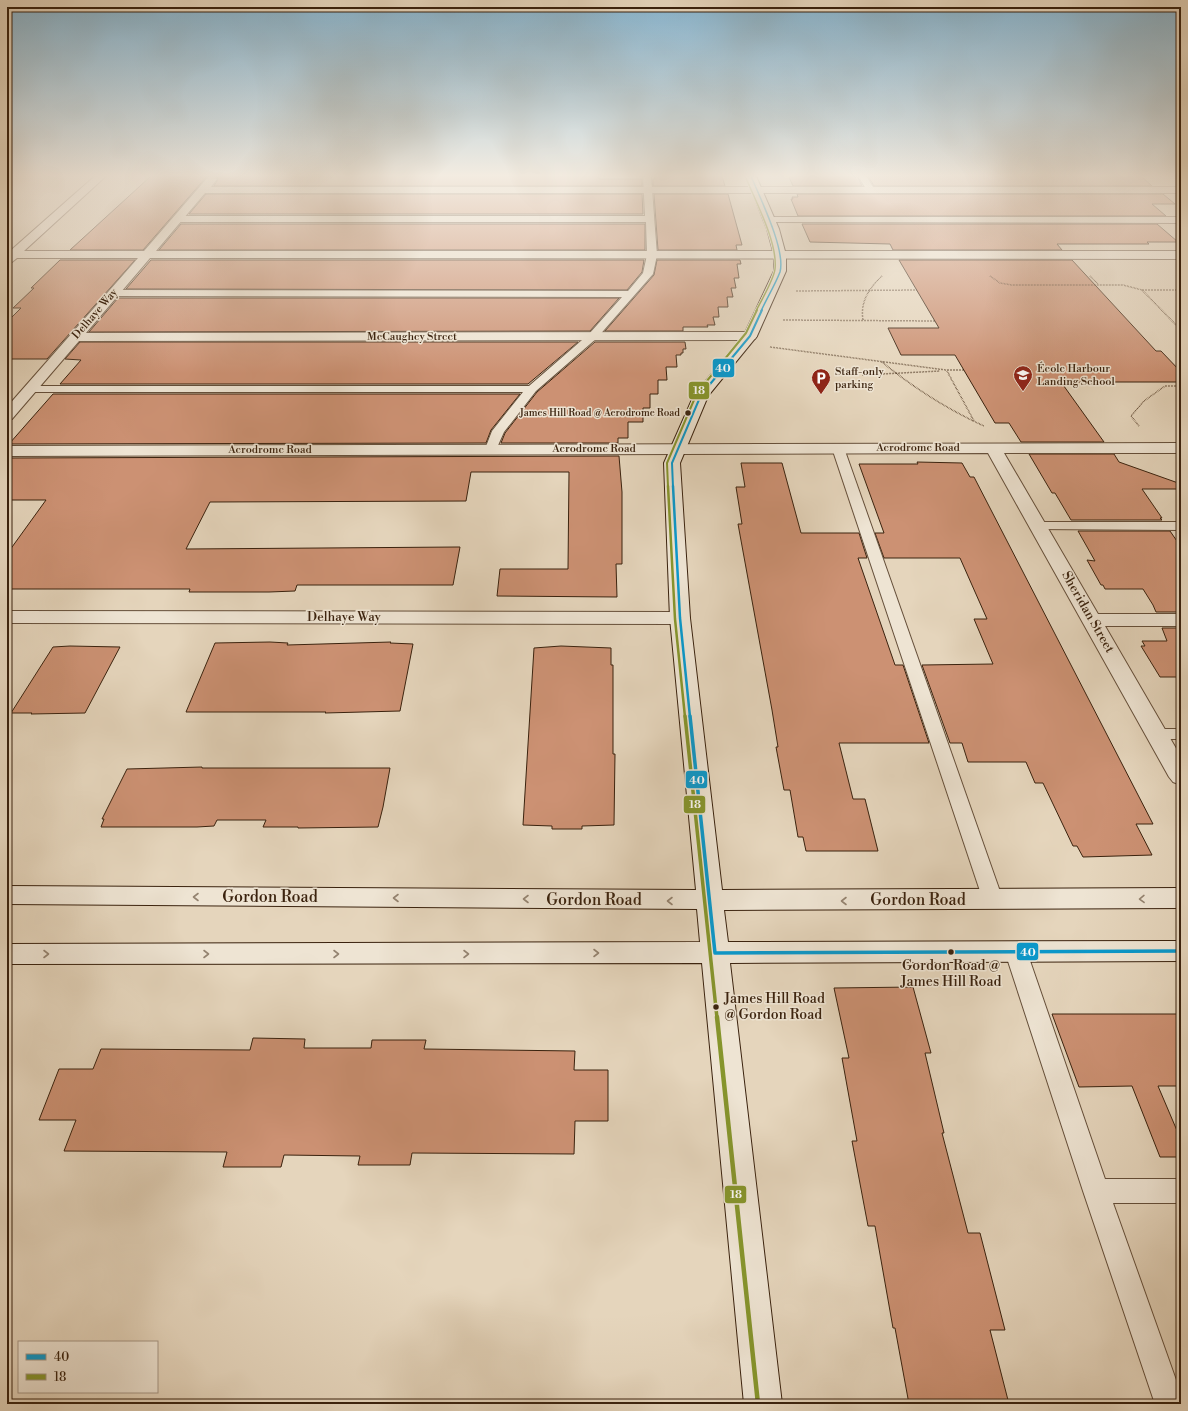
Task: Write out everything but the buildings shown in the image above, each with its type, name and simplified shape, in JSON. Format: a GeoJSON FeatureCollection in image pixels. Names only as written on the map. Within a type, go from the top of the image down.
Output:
{"type":"FeatureCollection","features":[{"type":"Feature","properties":{"kind":"street"},"geometry":{"type":"LineString","coordinates":[[10,257],[27,242]]}},
{"type":"Feature","properties":{"kind":"street","name":"Delhaye Way"},"geometry":{"type":"LineString","coordinates":[[7,416],[74,337],[158,242]]}},
{"type":"Feature","properties":{"kind":"street"},"geometry":{"type":"LineString","coordinates":[[764,1404],[709,901],[680,618],[672,463],[701,394],[748,340],[759,320],[780,271],[780,255],[776,242]]}},
{"type":"Feature","properties":{"kind":"street"},"geometry":{"type":"LineString","coordinates":[[10,257],[148,254],[1181,254]]}},
{"type":"Feature","properties":{"kind":"street","name":"McCaughey Street"},"geometry":{"type":"LineString","coordinates":[[74,337],[593,336],[748,340]]}},
{"type":"Feature","properties":{"kind":"street","name":"Sheridan Street"},"geometry":{"type":"LineString","coordinates":[[990,448],[1093,620],[1181,777]]}},
{"type":"Feature","properties":{"kind":"street","name":"Aerodrome Road"},"geometry":{"type":"LineString","coordinates":[[7,451],[1181,448]]}},
{"type":"Feature","properties":{"kind":"street","name":"Delhaye Way"},"geometry":{"type":"LineString","coordinates":[[7,617],[680,618]]}},
{"type":"Feature","properties":{"kind":"street"},"geometry":{"type":"LineString","coordinates":[[1093,620],[1181,620]]}},
{"type":"Feature","properties":{"kind":"street","name":"Gordon Road"},"geometry":{"type":"LineString","coordinates":[[7,895],[709,901],[1181,898]]}},
{"type":"Feature","properties":{"kind":"street"},"geometry":{"type":"LineString","coordinates":[[7,954],[1181,951]]}},
{"type":"Feature","properties":{"kind":"lane"},"geometry":{"type":"LineString","coordinates":[[491,449],[498,431],[532,389],[593,336],[648,274],[652,255],[651,242]]}},
{"type":"Feature","properties":{"kind":"lane"},"geometry":{"type":"LineString","coordinates":[[113,293],[631,294]]}},
{"type":"Feature","properties":{"kind":"lane"},"geometry":{"type":"LineString","coordinates":[[30,389],[532,389]]}},
{"type":"Feature","properties":{"kind":"lane"},"geometry":{"type":"LineString","coordinates":[[838,448],[993,900]]}},
{"type":"Feature","properties":{"kind":"lane"},"geometry":{"type":"LineString","coordinates":[[1038,526],[1181,526]]}},
{"type":"Feature","properties":{"kind":"lane"},"geometry":{"type":"LineString","coordinates":[[1157,734],[1181,734]]}},
{"type":"Feature","properties":{"kind":"lane"},"geometry":{"type":"LineString","coordinates":[[1016,952],[1096,1191],[1170,1404]]}},
{"type":"Feature","properties":{"kind":"lane"},"geometry":{"type":"LineString","coordinates":[[1096,1191],[1181,1191]]}},
{"type":"Feature","properties":{"kind":"path"},"geometry":{"type":"LineString","coordinates":[[863,320],[861,315],[863,303],[869,290],[889,270],[904,262],[900,255]]}},
{"type":"Feature","properties":{"kind":"path"},"geometry":{"type":"LineString","coordinates":[[974,255],[994,280],[1002,284],[1098,284],[1123,285],[1142,290],[1181,290]]}},
{"type":"Feature","properties":{"kind":"path"},"geometry":{"type":"LineString","coordinates":[[1087,273],[1098,284]]}},
{"type":"Feature","properties":{"kind":"path"},"geometry":{"type":"LineString","coordinates":[[771,291],[917,290]]}},
{"type":"Feature","properties":{"kind":"path"},"geometry":{"type":"LineString","coordinates":[[1142,290],[1181,330]]}},
{"type":"Feature","properties":{"kind":"path"},"geometry":{"type":"LineString","coordinates":[[759,320],[935,321]]}},
{"type":"Feature","properties":{"kind":"path"},"geometry":{"type":"LineString","coordinates":[[748,340],[882,362],[946,370]]}},
{"type":"Feature","properties":{"kind":"path"},"geometry":{"type":"LineString","coordinates":[[882,362],[932,400],[986,427]]}},
{"type":"Feature","properties":{"kind":"path"},"geometry":{"type":"LineString","coordinates":[[946,370],[990,448]]}},
{"type":"Feature","properties":{"kind":"path"},"geometry":{"type":"LineString","coordinates":[[862,375],[964,370]]}},
{"type":"Feature","properties":{"kind":"path"},"geometry":{"type":"LineString","coordinates":[[1156,448],[1131,416],[1144,401],[1165,386],[1181,386]]}},
{"type":"Feature","properties":{"kind":"transit line","name":"18"},"geometry":{"type":"LineString","coordinates":[[758,1404],[675,619],[667,463],[697,393],[746,333],[775,270],[775,256],[771,242]]}},
{"type":"Feature","properties":{"kind":"transit line","name":"40"},"geometry":{"type":"LineString","coordinates":[[776,242],[780,255],[780,271],[750,336],[701,395],[672,463],[680,618],[715,953],[1181,951]]}},
{"type":"Feature","properties":{"kind":"place","name":"École Harbour Landing School"},"geometry":{"type":"Point","coordinates":[1023,392]}},
{"type":"Feature","properties":{"kind":"place","name":"Staff-only parking"},"geometry":{"type":"Point","coordinates":[821,395]}},
{"type":"Feature","properties":{"kind":"place","name":"James Hill Road @ Aerodrome Road"},"geometry":{"type":"Point","coordinates":[688,413]}},
{"type":"Feature","properties":{"kind":"place","name":"Gordon Road @ James Hill Road"},"geometry":{"type":"Point","coordinates":[951,952]}},
{"type":"Feature","properties":{"kind":"place","name":"James Hill Road @ Gordon Road"},"geometry":{"type":"Point","coordinates":[716,1007]}}]}
